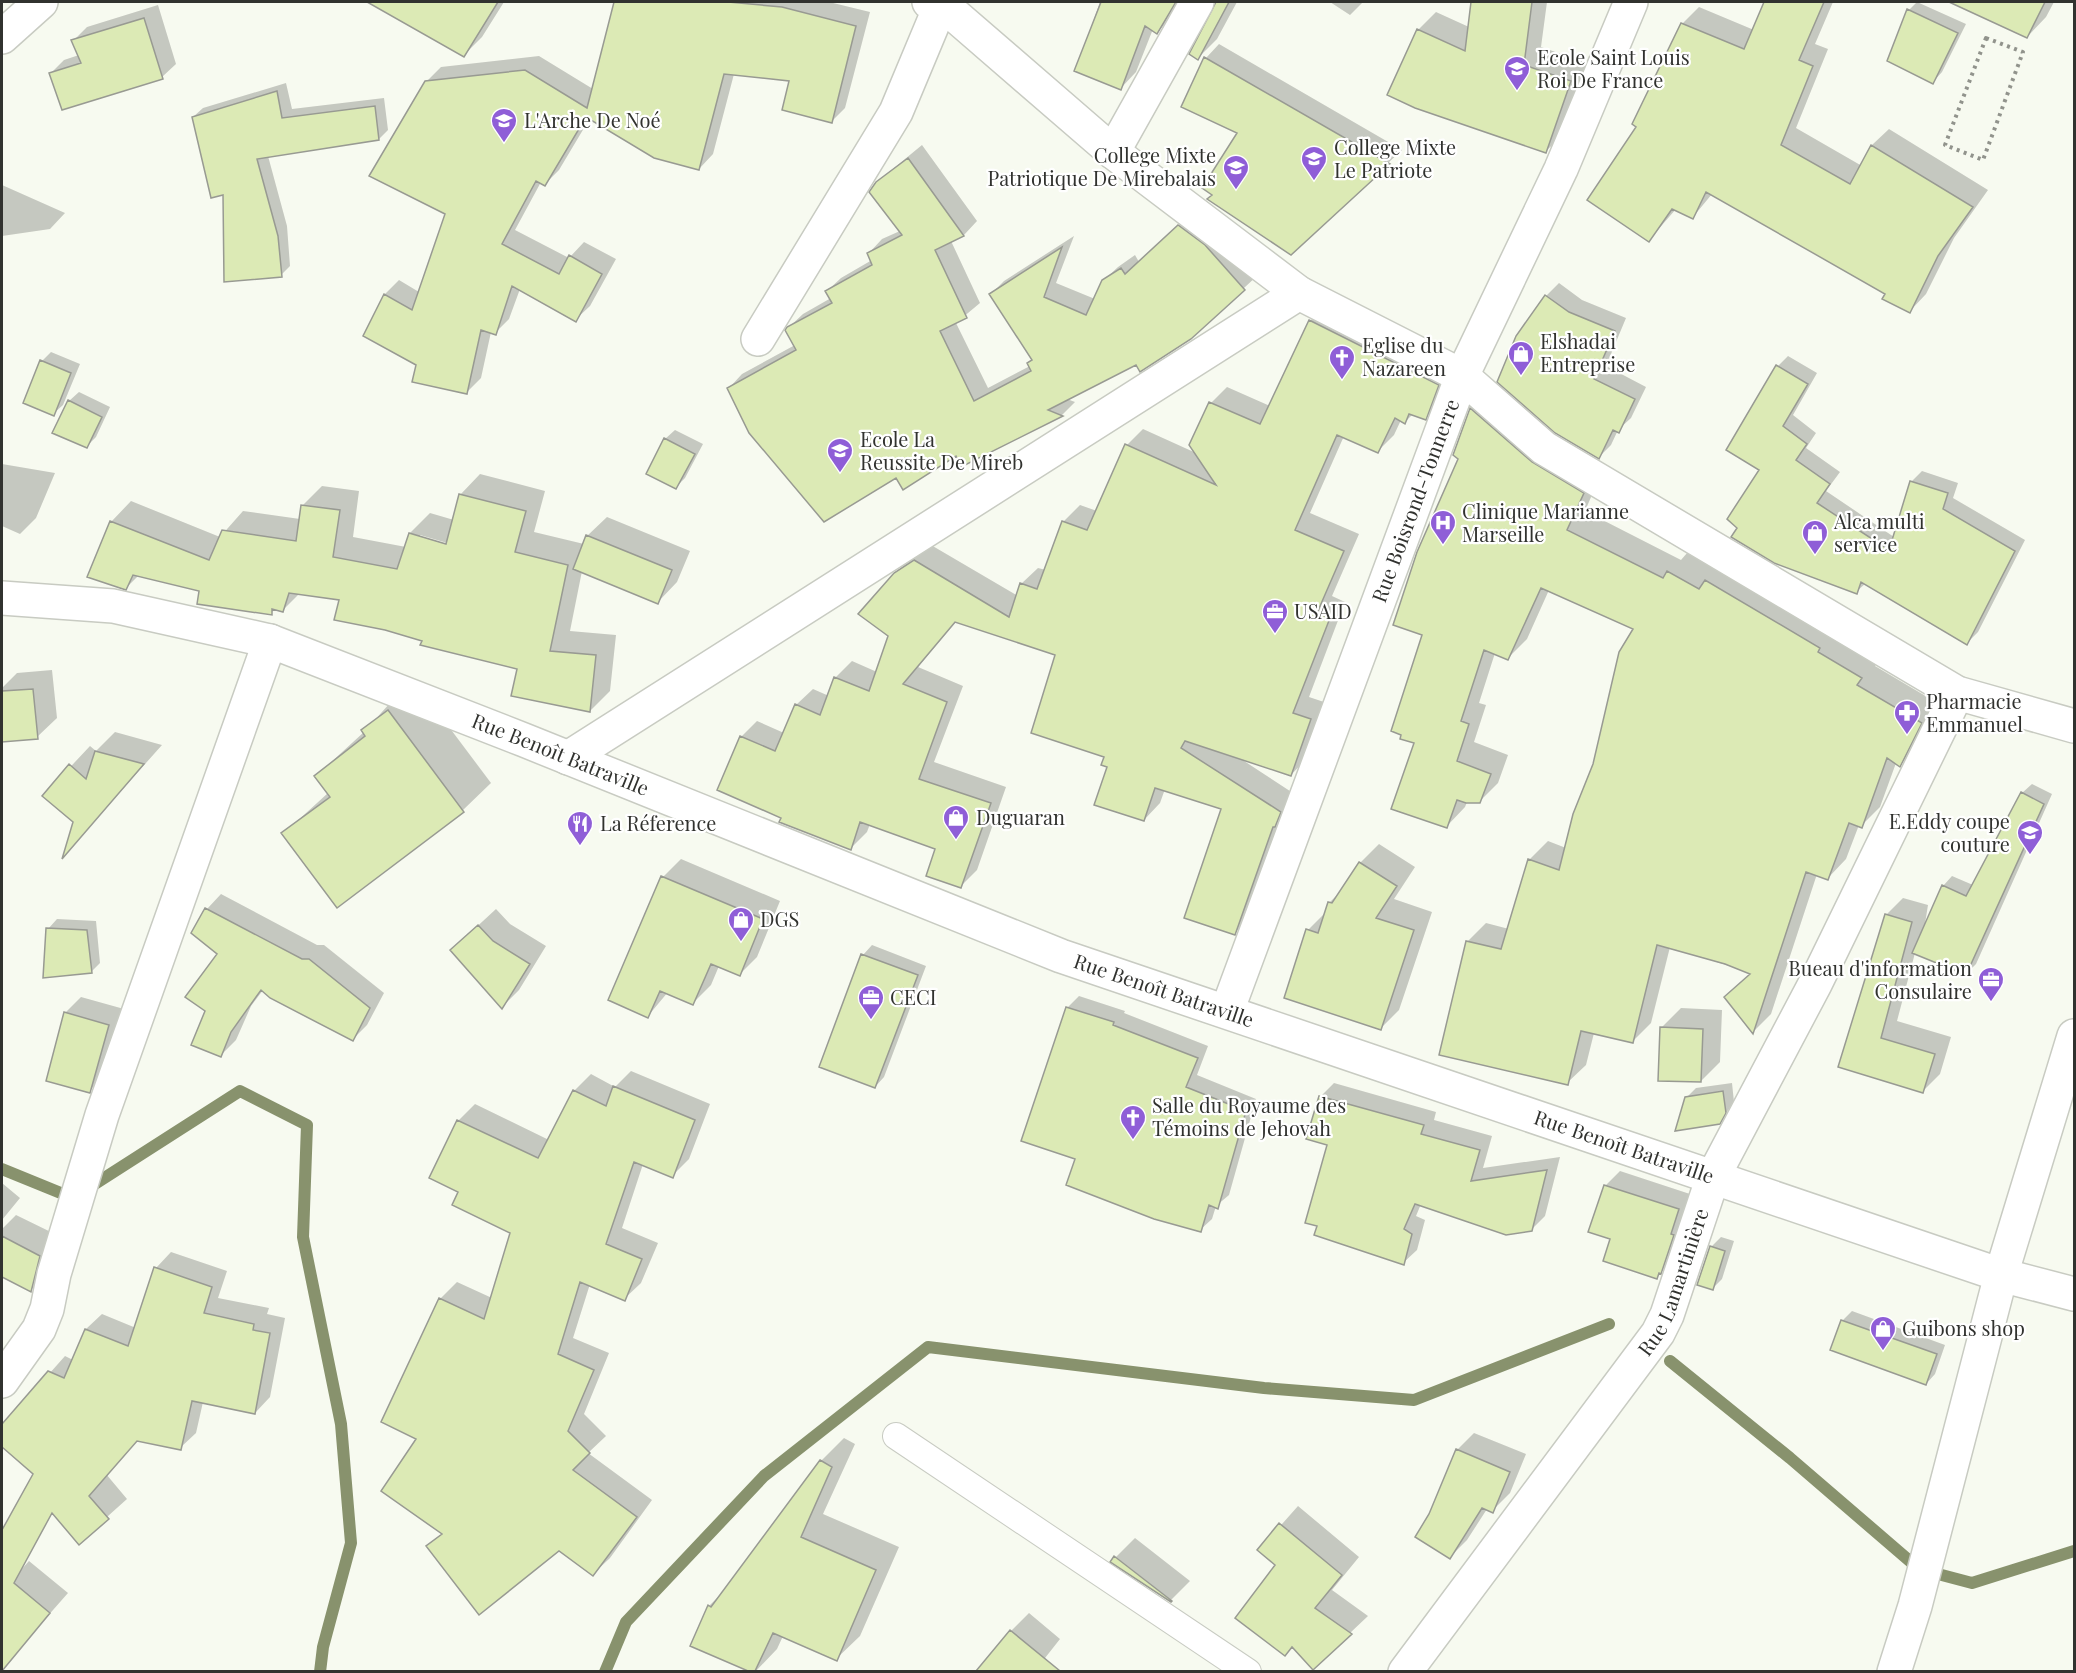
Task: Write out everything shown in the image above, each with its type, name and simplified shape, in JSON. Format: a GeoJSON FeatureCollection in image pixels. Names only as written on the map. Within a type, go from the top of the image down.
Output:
{"type":"FeatureCollection","features":[{"type":"Feature","properties":{"kind":"street"},"geometry":{"type":"LineString","coordinates":[[2,37],[41,2]]}},
{"type":"Feature","properties":{"kind":"street"},"geometry":{"type":"LineString","coordinates":[[1113,152],[1197,2]]}},
{"type":"Feature","properties":{"kind":"street","name":"Rue Boisrond-Tonnerre"},"geometry":{"type":"LineString","coordinates":[[1227,1011],[1462,376],[1561,168],[1631,2]]}},
{"type":"Feature","properties":{"kind":"street"},"geometry":{"type":"LineString","coordinates":[[758,339],[896,112],[938,3],[1113,152],[1299,293],[1462,376],[1544,448],[1957,693],[2074,726]]}},
{"type":"Feature","properties":{"kind":"street"},"geometry":{"type":"LineString","coordinates":[[568,758],[1299,293]]}},
{"type":"Feature","properties":{"kind":"street","name":"Rue Benoît Batraville"},"geometry":{"type":"LineString","coordinates":[[2,598],[113,606],[270,642],[568,758],[1061,956],[2001,1275],[2074,1294]]}},
{"type":"Feature","properties":{"kind":"street"},"geometry":{"type":"LineString","coordinates":[[2,1381],[39,1329],[102,1115],[270,642]]}},
{"type":"Feature","properties":{"kind":"street","name":"Rue Lamartinière"},"geometry":{"type":"LineString","coordinates":[[1405,1671],[1658,1333],[1667,1315],[1713,1177],[1815,984],[1957,693]]}},
{"type":"Feature","properties":{"kind":"street"},"geometry":{"type":"LineString","coordinates":[[1894,1671],[1914,1606],[2001,1275],[2074,1036]]}},
{"type":"Feature","properties":{"kind":"lane"},"geometry":{"type":"LineString","coordinates":[[896,1436],[1248,1671]]}},
{"type":"Feature","properties":{"kind":"path"},"geometry":{"type":"LineString","coordinates":[[1986,38],[2023,52],[1983,160],[1945,146],[1986,38]]}},
{"type":"Feature","properties":{"kind":"building"},"geometry":{"type":"Polygon","coordinates":[[[367,2],[498,2],[464,57],[367,2]]]}},
{"type":"Feature","properties":{"kind":"building"},"geometry":{"type":"Polygon","coordinates":[[[614,2],[728,2],[782,7],[856,26],[832,123],[782,110],[789,81],[724,74],[699,170],[654,158],[586,117],[545,186],[536,181],[502,244],[559,274],[569,255],[602,274],[576,322],[512,286],[496,335],[481,330],[467,394],[412,382],[416,365],[363,336],[384,294],[412,310],[445,214],[369,176],[425,81],[525,70],[587,108],[614,2]]]}},
{"type":"Feature","properties":{"kind":"building"},"geometry":{"type":"Polygon","coordinates":[[[1101,2],[1176,2],[1157,34],[1145,26],[1121,90],[1074,71],[1101,2]]]}},
{"type":"Feature","properties":{"kind":"building"},"geometry":{"type":"Polygon","coordinates":[[[1216,2],[1229,2],[1198,60],[1189,54],[1216,2]]]}},
{"type":"Feature","properties":{"kind":"building"},"geometry":{"type":"Polygon","coordinates":[[[1471,2],[1532,2],[1524,65],[1571,81],[1546,153],[1415,108],[1387,95],[1417,29],[1465,51],[1471,2]]]}},
{"type":"Feature","properties":{"kind":"building"},"geometry":{"type":"Polygon","coordinates":[[[1764,2],[1824,2],[1799,60],[1813,66],[1781,145],[1850,184],[1871,145],[1973,207],[1938,256],[1910,313],[1882,299],[1885,294],[1706,192],[1693,219],[1672,209],[1649,242],[1587,200],[1636,127],[1632,124],[1681,23],[1744,49],[1764,2]]]}},
{"type":"Feature","properties":{"kind":"building"},"geometry":{"type":"Polygon","coordinates":[[[1949,2],[2045,2],[2027,38],[1949,2]]]}},
{"type":"Feature","properties":{"kind":"building"},"geometry":{"type":"Polygon","coordinates":[[[1907,9],[1958,33],[1933,84],[1887,61],[1907,9]]]}},
{"type":"Feature","properties":{"kind":"building"},"geometry":{"type":"Polygon","coordinates":[[[144,18],[163,79],[62,110],[49,73],[81,63],[71,40],[144,18]]]}},
{"type":"Feature","properties":{"kind":"building"},"geometry":{"type":"Polygon","coordinates":[[[1204,57],[1390,164],[1291,255],[1207,199],[1212,195],[1202,188],[1237,133],[1181,107],[1204,57]]]}},
{"type":"Feature","properties":{"kind":"building"},"geometry":{"type":"Polygon","coordinates":[[[277,91],[282,118],[375,106],[379,140],[257,159],[278,236],[282,277],[224,282],[223,195],[211,198],[192,117],[277,91]]]}},
{"type":"Feature","properties":{"kind":"building"},"geometry":{"type":"Polygon","coordinates":[[[908,158],[964,236],[935,250],[967,318],[940,331],[974,401],[1031,371],[1027,363],[1032,360],[989,294],[1062,247],[1044,297],[1086,315],[1102,280],[1121,268],[1125,274],[1178,225],[1205,245],[1245,290],[1191,339],[1140,372],[1136,365],[1048,410],[1063,416],[961,467],[956,456],[903,490],[896,478],[824,522],[749,433],[727,388],[796,350],[785,330],[787,327],[832,303],[825,291],[872,265],[867,253],[902,235],[869,192],[876,182],[908,158]]]}},
{"type":"Feature","properties":{"kind":"building"},"geometry":{"type":"Polygon","coordinates":[[[1545,295],[1569,312],[1615,331],[1594,379],[1635,399],[1619,433],[1613,430],[1599,459],[1555,433],[1497,382],[1516,336],[1545,295]]]}},
{"type":"Feature","properties":{"kind":"building"},"geometry":{"type":"Polygon","coordinates":[[[1309,320],[1439,385],[1426,420],[1409,414],[1405,424],[1395,418],[1378,453],[1337,435],[1295,530],[1344,551],[1317,613],[1330,618],[1293,713],[1311,719],[1291,776],[1185,741],[1181,748],[1281,812],[1273,827],[1235,935],[1184,918],[1221,809],[1155,788],[1144,821],[1094,805],[1107,767],[1101,765],[1104,757],[1031,733],[1055,655],[955,622],[903,684],[947,702],[919,779],[991,803],[961,888],[926,876],[935,849],[860,822],[851,850],[779,822],[781,818],[717,790],[740,736],[775,751],[795,704],[820,715],[834,677],[869,691],[888,636],[858,614],[894,573],[914,560],[1009,617],[1020,583],[1037,589],[1062,521],[1087,530],[1125,444],[1216,485],[1189,445],[1209,402],[1260,424],[1309,320]]]}},
{"type":"Feature","properties":{"kind":"building"},"geometry":{"type":"Polygon","coordinates":[[[40,360],[71,373],[54,416],[23,403],[40,360]]]}},
{"type":"Feature","properties":{"kind":"building"},"geometry":{"type":"Polygon","coordinates":[[[1776,365],[1808,384],[1783,426],[1807,444],[1796,460],[1830,484],[1817,503],[1889,550],[1910,481],[1948,493],[1943,509],[2015,551],[1967,645],[1861,582],[1857,594],[1774,563],[1731,537],[1737,528],[1727,519],[1759,470],[1726,450],[1776,365]]]}},
{"type":"Feature","properties":{"kind":"building"},"geometry":{"type":"Polygon","coordinates":[[[68,400],[102,417],[87,448],[52,433],[68,400]]]}},
{"type":"Feature","properties":{"kind":"building"},"geometry":{"type":"Polygon","coordinates":[[[1470,408],[1532,462],[1584,493],[1567,530],[1663,578],[1667,571],[1699,589],[1705,580],[1820,648],[1818,652],[1862,678],[1857,685],[1922,723],[1900,767],[1887,758],[1862,828],[1849,823],[1828,880],[1806,872],[1753,1034],[1724,997],[1750,974],[1725,964],[1657,945],[1633,1043],[1581,1031],[1568,1085],[1439,1055],[1466,941],[1501,949],[1528,859],[1559,870],[1573,814],[1593,764],[1619,652],[1633,629],[1541,588],[1508,660],[1484,650],[1461,721],[1469,724],[1457,761],[1491,774],[1480,803],[1466,803],[1457,800],[1447,828],[1391,809],[1414,743],[1400,739],[1401,735],[1391,731],[1422,635],[1393,625],[1417,552],[1458,459],[1453,455],[1470,408]]]}},
{"type":"Feature","properties":{"kind":"building"},"geometry":{"type":"Polygon","coordinates":[[[664,438],[695,454],[676,489],[646,474],[664,438]]]}},
{"type":"Feature","properties":{"kind":"building"},"geometry":{"type":"Polygon","coordinates":[[[459,494],[526,511],[515,552],[568,565],[550,651],[596,655],[590,712],[511,696],[517,669],[420,645],[422,641],[385,630],[334,620],[339,600],[289,593],[283,612],[272,609],[272,615],[197,604],[199,591],[133,575],[126,590],[87,577],[110,521],[209,560],[222,530],[296,541],[301,505],[340,510],[333,557],[397,569],[409,533],[446,544],[459,494]]]}},
{"type":"Feature","properties":{"kind":"building"},"geometry":{"type":"Polygon","coordinates":[[[586,535],[672,570],[658,604],[573,569],[586,535]]]}},
{"type":"Feature","properties":{"kind":"building"},"geometry":{"type":"Polygon","coordinates":[[[33,689],[38,739],[2,742],[2,691],[33,689]]]}},
{"type":"Feature","properties":{"kind":"building"},"geometry":{"type":"Polygon","coordinates":[[[388,710],[464,812],[337,908],[281,833],[330,797],[314,776],[365,736],[361,730],[388,710]]]}},
{"type":"Feature","properties":{"kind":"building"},"geometry":{"type":"Polygon","coordinates":[[[95,751],[144,764],[62,859],[73,822],[42,796],[69,764],[86,779],[95,751]]]}},
{"type":"Feature","properties":{"kind":"building"},"geometry":{"type":"Polygon","coordinates":[[[2021,792],[2044,804],[1966,975],[1912,953],[1942,885],[1966,896],[2021,792]]]}},
{"type":"Feature","properties":{"kind":"building"},"geometry":{"type":"Polygon","coordinates":[[[1359,862],[1397,886],[1376,918],[1414,930],[1381,1030],[1284,998],[1306,929],[1318,933],[1328,902],[1332,903],[1359,862]]]}},
{"type":"Feature","properties":{"kind":"building"},"geometry":{"type":"Polygon","coordinates":[[[661,876],[763,919],[740,976],[711,964],[693,1005],[660,991],[648,1018],[608,1000],[661,876]]]}},
{"type":"Feature","properties":{"kind":"building"},"geometry":{"type":"Polygon","coordinates":[[[205,908],[302,959],[309,959],[370,1008],[353,1041],[270,998],[261,990],[231,1032],[221,1057],[191,1045],[205,1011],[185,997],[217,954],[191,933],[205,908]]]}},
{"type":"Feature","properties":{"kind":"building"},"geometry":{"type":"Polygon","coordinates":[[[1885,914],[1912,922],[1881,1038],[1935,1054],[1923,1093],[1838,1067],[1885,914]]]}},
{"type":"Feature","properties":{"kind":"building"},"geometry":{"type":"Polygon","coordinates":[[[478,925],[493,941],[530,964],[502,1009],[450,950],[478,925]]]}},
{"type":"Feature","properties":{"kind":"building"},"geometry":{"type":"Polygon","coordinates":[[[46,928],[87,930],[92,973],[43,978],[46,928]]]}},
{"type":"Feature","properties":{"kind":"building"},"geometry":{"type":"Polygon","coordinates":[[[861,954],[918,975],[875,1088],[819,1067],[861,954]]]}},
{"type":"Feature","properties":{"kind":"building"},"geometry":{"type":"Polygon","coordinates":[[[1066,1007],[1114,1022],[1113,1025],[1198,1058],[1186,1087],[1246,1111],[1218,1209],[1209,1205],[1201,1232],[1154,1219],[1066,1185],[1075,1159],[1021,1141],[1066,1007]]]}},
{"type":"Feature","properties":{"kind":"building"},"geometry":{"type":"Polygon","coordinates":[[[64,1012],[109,1025],[90,1093],[46,1081],[64,1012]]]}},
{"type":"Feature","properties":{"kind":"building"},"geometry":{"type":"Polygon","coordinates":[[[1660,1027],[1703,1029],[1701,1082],[1658,1081],[1660,1027]]]}},
{"type":"Feature","properties":{"kind":"building"},"geometry":{"type":"Polygon","coordinates":[[[613,1086],[695,1120],[673,1178],[634,1162],[606,1244],[642,1259],[625,1301],[580,1282],[558,1354],[594,1370],[568,1431],[590,1453],[573,1470],[637,1517],[593,1576],[559,1551],[479,1615],[426,1546],[442,1534],[381,1491],[416,1439],[381,1422],[439,1298],[484,1319],[510,1233],[452,1205],[458,1192],[429,1178],[457,1120],[538,1158],[573,1090],[606,1106],[613,1086]]]}},
{"type":"Feature","properties":{"kind":"building"},"geometry":{"type":"Polygon","coordinates":[[[1723,1091],[1726,1113],[1720,1124],[1675,1131],[1685,1097],[1723,1091]]]}},
{"type":"Feature","properties":{"kind":"building"},"geometry":{"type":"Polygon","coordinates":[[[1319,1096],[1424,1125],[1421,1134],[1480,1150],[1471,1181],[1547,1170],[1532,1231],[1506,1235],[1415,1204],[1404,1229],[1412,1234],[1404,1265],[1314,1235],[1317,1226],[1305,1223],[1327,1145],[1306,1139],[1319,1096]]]}},
{"type":"Feature","properties":{"kind":"building"},"geometry":{"type":"Polygon","coordinates":[[[1604,1185],[1679,1209],[1671,1234],[1674,1235],[1661,1274],[1659,1273],[1657,1279],[1603,1261],[1610,1239],[1588,1232],[1604,1185]]]}},
{"type":"Feature","properties":{"kind":"building"},"geometry":{"type":"Polygon","coordinates":[[[2,1236],[40,1256],[31,1292],[2,1277],[2,1236]]]}},
{"type":"Feature","properties":{"kind":"building"},"geometry":{"type":"Polygon","coordinates":[[[1710,1246],[1725,1251],[1713,1290],[1697,1285],[1710,1246]]]}},
{"type":"Feature","properties":{"kind":"building"},"geometry":{"type":"Polygon","coordinates":[[[154,1267],[212,1287],[204,1313],[254,1324],[253,1330],[270,1333],[255,1414],[192,1401],[181,1450],[137,1441],[89,1496],[109,1519],[79,1545],[52,1513],[14,1583],[50,1613],[2,1671],[2,1530],[33,1474],[2,1447],[2,1424],[48,1371],[64,1378],[85,1329],[128,1346],[154,1267]]]}},
{"type":"Feature","properties":{"kind":"building"},"geometry":{"type":"Polygon","coordinates":[[[1841,1320],[1937,1354],[1926,1385],[1830,1350],[1841,1320]]]}},
{"type":"Feature","properties":{"kind":"building"},"geometry":{"type":"Polygon","coordinates":[[[1456,1449],[1510,1472],[1493,1513],[1482,1508],[1450,1559],[1415,1537],[1429,1514],[1456,1449]]]}},
{"type":"Feature","properties":{"kind":"building"},"geometry":{"type":"Polygon","coordinates":[[[820,1460],[832,1467],[801,1537],[876,1570],[837,1661],[773,1633],[755,1671],[748,1671],[690,1646],[708,1605],[711,1607],[820,1460]]]}},
{"type":"Feature","properties":{"kind":"building"},"geometry":{"type":"Polygon","coordinates":[[[1279,1523],[1342,1575],[1315,1608],[1352,1634],[1313,1670],[1292,1647],[1285,1656],[1235,1618],[1275,1565],[1257,1550],[1279,1523]]]}},
{"type":"Feature","properties":{"kind":"building"},"geometry":{"type":"Polygon","coordinates":[[[1114,1556],[1172,1601],[1110,1562],[1114,1556]]]}},
{"type":"Feature","properties":{"kind":"building"},"geometry":{"type":"Polygon","coordinates":[[[1010,1630],[1060,1671],[976,1671],[1010,1630]]]}},
{"type":"Feature","properties":{"kind":"waterway"},"geometry":{"type":"LineString","coordinates":[[2,1169],[73,1198],[240,1091],[307,1125],[303,1237],[341,1424],[351,1543],[323,1647],[320,1672]]}},
{"type":"Feature","properties":{"kind":"waterway"},"geometry":{"type":"LineString","coordinates":[[605,1672],[626,1622],[764,1476],[928,1347],[1264,1388],[1414,1400],[1609,1324]]}},
{"type":"Feature","properties":{"kind":"waterway"},"geometry":{"type":"LineString","coordinates":[[1670,1361],[1790,1458],[1919,1569],[1972,1583],[2074,1551]]}},
{"type":"Feature","properties":{"kind":"place","name":"Ecole Saint Louis Roi De France"},"geometry":{"type":"Point","coordinates":[1517,92]}},
{"type":"Feature","properties":{"kind":"place","name":"L'Arche De Noé"},"geometry":{"type":"Point","coordinates":[504,144]}},
{"type":"Feature","properties":{"kind":"place","name":"College Mixte Le Patriote"},"geometry":{"type":"Point","coordinates":[1314,182]}},
{"type":"Feature","properties":{"kind":"place","name":"College Mixte Patriotique De Mirebalais"},"geometry":{"type":"Point","coordinates":[1236,191]}},
{"type":"Feature","properties":{"kind":"place","name":"Elshadai Entreprise"},"geometry":{"type":"Point","coordinates":[1521,377]}},
{"type":"Feature","properties":{"kind":"place","name":"Eglise du Nazareen"},"geometry":{"type":"Point","coordinates":[1342,381]}},
{"type":"Feature","properties":{"kind":"place","name":"Ecole La Reussite De Mireb"},"geometry":{"type":"Point","coordinates":[840,474]}},
{"type":"Feature","properties":{"kind":"place","name":"Clinique Marianne Marseille"},"geometry":{"type":"Point","coordinates":[1443,546]}},
{"type":"Feature","properties":{"kind":"place","name":"Alca multi service"},"geometry":{"type":"Point","coordinates":[1815,556]}},
{"type":"Feature","properties":{"kind":"place","name":"USAID"},"geometry":{"type":"Point","coordinates":[1275,635]}},
{"type":"Feature","properties":{"kind":"place","name":"Pharmacie Emmanuel"},"geometry":{"type":"Point","coordinates":[1907,736]}},
{"type":"Feature","properties":{"kind":"place","name":"Duguaran"},"geometry":{"type":"Point","coordinates":[956,841]}},
{"type":"Feature","properties":{"kind":"place","name":"La Réference"},"geometry":{"type":"Point","coordinates":[580,847]}},
{"type":"Feature","properties":{"kind":"place","name":"E.Eddy coupe couture"},"geometry":{"type":"Point","coordinates":[2030,856]}},
{"type":"Feature","properties":{"kind":"place","name":"DGS"},"geometry":{"type":"Point","coordinates":[741,943]}},
{"type":"Feature","properties":{"kind":"place","name":"Bueau d'information Consulaire"},"geometry":{"type":"Point","coordinates":[1991,1003]}},
{"type":"Feature","properties":{"kind":"place","name":"CECI"},"geometry":{"type":"Point","coordinates":[871,1021]}},
{"type":"Feature","properties":{"kind":"place","name":"Salle du Royaume des Témoins de Jehovah"},"geometry":{"type":"Point","coordinates":[1133,1141]}},
{"type":"Feature","properties":{"kind":"place","name":"Guibons shop"},"geometry":{"type":"Point","coordinates":[1883,1352]}}]}
